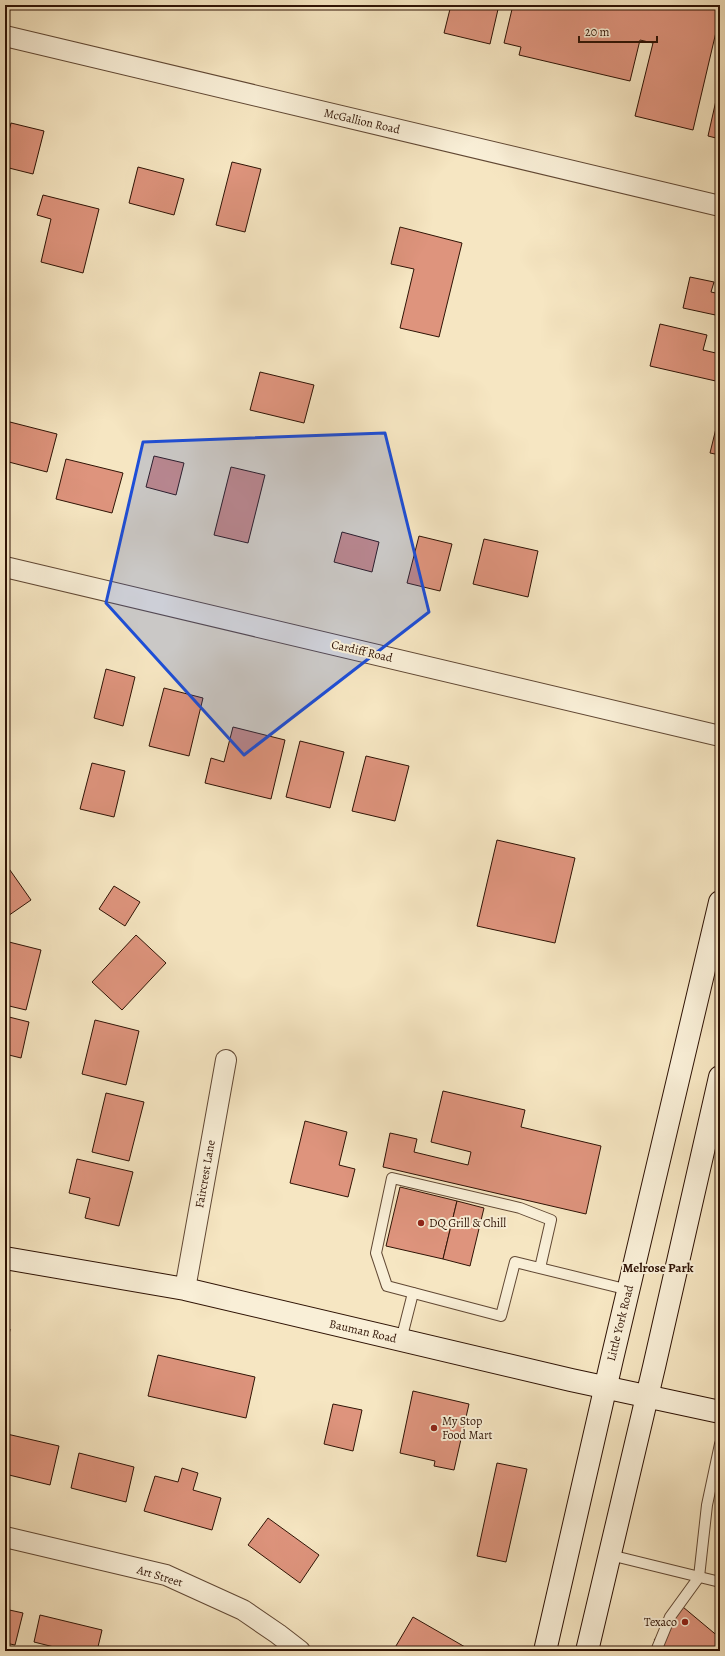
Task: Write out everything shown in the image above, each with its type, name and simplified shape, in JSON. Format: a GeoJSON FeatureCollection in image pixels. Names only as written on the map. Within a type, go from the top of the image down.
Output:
{"type":"FeatureCollection","features":[{"type":"Feature","properties":{"kind":"main road","name":"Little York Road"},"geometry":{"type":"LineString","coordinates":[[545,1651],[605,1388],[720,902]]}},
{"type":"Feature","properties":{"kind":"main road"},"geometry":{"type":"LineString","coordinates":[[587,1651],[720,1077]]}},
{"type":"Feature","properties":{"kind":"main road","name":"Bauman Road"},"geometry":{"type":"LineString","coordinates":[[5,1258],[185,1289],[605,1388],[720,1412]]}},
{"type":"Feature","properties":{"kind":"street","name":"McGallion Road"},"geometry":{"type":"LineString","coordinates":[[5,36],[720,206]]}},
{"type":"Feature","properties":{"kind":"street","name":"Cardiff Road"},"geometry":{"type":"LineString","coordinates":[[5,566],[720,736]]}},
{"type":"Feature","properties":{"kind":"street","name":"Faircrest Lane"},"geometry":{"type":"LineString","coordinates":[[185,1289],[226,1060]]}},
{"type":"Feature","properties":{"kind":"street","name":"Art Street"},"geometry":{"type":"LineString","coordinates":[[5,1537],[166,1575],[243,1610],[300,1651]]}},
{"type":"Feature","properties":{"kind":"lane"},"geometry":{"type":"LineString","coordinates":[[540,1268],[551,1220],[520,1208],[392,1178],[376,1253],[387,1286],[501,1316],[515,1262],[629,1290]]}},
{"type":"Feature","properties":{"kind":"lane"},"geometry":{"type":"LineString","coordinates":[[401,1340],[413,1293]]}},
{"type":"Feature","properties":{"kind":"lane"},"geometry":{"type":"LineString","coordinates":[[656,1651],[670,1617],[699,1577],[707,1504],[717,1474],[720,1444]]}},
{"type":"Feature","properties":{"kind":"lane"},"geometry":{"type":"LineString","coordinates":[[610,1555],[720,1582]]}},
{"type":"Feature","properties":{"kind":"highlighted area"},"geometry":{"type":"Polygon","coordinates":[[[385,433],[429,612],[244,755],[106,603],[143,442],[385,433]]]}},
{"type":"Feature","properties":{"kind":"building"},"geometry":{"type":"Polygon","coordinates":[[[451,5],[499,5],[490,44],[444,33],[451,5]]]}},
{"type":"Feature","properties":{"kind":"building"},"geometry":{"type":"Polygon","coordinates":[[[513,5],[720,5],[720,15],[693,130],[635,116],[653,43],[640,40],[630,81],[519,55],[521,47],[504,43],[513,5]]]}},
{"type":"Feature","properties":{"kind":"building"},"geometry":{"type":"Polygon","coordinates":[[[717,96],[720,97],[720,139],[708,136],[717,96]]]}},
{"type":"Feature","properties":{"kind":"building"},"geometry":{"type":"Polygon","coordinates":[[[11,123],[44,131],[33,174],[5,167],[5,147],[11,123]]]}},
{"type":"Feature","properties":{"kind":"building"},"geometry":{"type":"Polygon","coordinates":[[[232,162],[261,169],[245,232],[216,225],[232,162]]]}},
{"type":"Feature","properties":{"kind":"building"},"geometry":{"type":"Polygon","coordinates":[[[138,167],[184,179],[174,215],[129,203],[138,167]]]}},
{"type":"Feature","properties":{"kind":"building"},"geometry":{"type":"Polygon","coordinates":[[[43,195],[99,209],[83,273],[41,262],[51,219],[37,215],[43,195]]]}},
{"type":"Feature","properties":{"kind":"building"},"geometry":{"type":"Polygon","coordinates":[[[400,227],[462,243],[439,337],[400,328],[414,269],[391,264],[400,227]]]}},
{"type":"Feature","properties":{"kind":"building"},"geometry":{"type":"Polygon","coordinates":[[[690,277],[714,282],[711,292],[720,294],[720,316],[683,308],[690,277]]]}},
{"type":"Feature","properties":{"kind":"building"},"geometry":{"type":"Polygon","coordinates":[[[660,324],[707,335],[703,350],[720,354],[720,382],[650,366],[660,324]]]}},
{"type":"Feature","properties":{"kind":"building"},"geometry":{"type":"Polygon","coordinates":[[[260,372],[314,385],[304,423],[250,410],[260,372]]]}},
{"type":"Feature","properties":{"kind":"building"},"geometry":{"type":"Polygon","coordinates":[[[720,412],[720,455],[710,453],[720,412]]]}},
{"type":"Feature","properties":{"kind":"building"},"geometry":{"type":"Polygon","coordinates":[[[6,421],[57,434],[47,472],[5,461],[6,421]]]}},
{"type":"Feature","properties":{"kind":"building"},"geometry":{"type":"Polygon","coordinates":[[[154,456],[184,463],[176,495],[146,487],[154,456]]]}},
{"type":"Feature","properties":{"kind":"building"},"geometry":{"type":"Polygon","coordinates":[[[66,459],[123,473],[112,513],[56,499],[66,459]]]}},
{"type":"Feature","properties":{"kind":"building"},"geometry":{"type":"Polygon","coordinates":[[[231,467],[265,475],[248,543],[214,535],[231,467]]]}},
{"type":"Feature","properties":{"kind":"building"},"geometry":{"type":"Polygon","coordinates":[[[342,532],[379,542],[372,572],[334,562],[342,532]]]}},
{"type":"Feature","properties":{"kind":"building"},"geometry":{"type":"Polygon","coordinates":[[[419,536],[452,544],[440,591],[407,583],[419,536]]]}},
{"type":"Feature","properties":{"kind":"building"},"geometry":{"type":"Polygon","coordinates":[[[484,539],[538,551],[528,597],[473,584],[484,539]]]}},
{"type":"Feature","properties":{"kind":"building"},"geometry":{"type":"Polygon","coordinates":[[[106,669],[135,677],[123,726],[94,718],[106,669]]]}},
{"type":"Feature","properties":{"kind":"building"},"geometry":{"type":"Polygon","coordinates":[[[164,688],[203,698],[189,756],[149,746],[164,688]]]}},
{"type":"Feature","properties":{"kind":"building"},"geometry":{"type":"Polygon","coordinates":[[[233,727],[285,740],[271,799],[205,783],[211,758],[224,762],[233,727]]]}},
{"type":"Feature","properties":{"kind":"building"},"geometry":{"type":"Polygon","coordinates":[[[300,741],[344,752],[330,808],[286,797],[300,741]]]}},
{"type":"Feature","properties":{"kind":"building"},"geometry":{"type":"Polygon","coordinates":[[[366,756],[409,766],[395,821],[352,811],[366,756]]]}},
{"type":"Feature","properties":{"kind":"building"},"geometry":{"type":"Polygon","coordinates":[[[92,763],[125,771],[114,817],[80,809],[92,763]]]}},
{"type":"Feature","properties":{"kind":"building"},"geometry":{"type":"Polygon","coordinates":[[[497,840],[575,858],[555,943],[477,926],[497,840]]]}},
{"type":"Feature","properties":{"kind":"building"},"geometry":{"type":"Polygon","coordinates":[[[5,863],[31,900],[5,918],[5,863]]]}},
{"type":"Feature","properties":{"kind":"building"},"geometry":{"type":"Polygon","coordinates":[[[114,886],[140,902],[125,926],[99,909],[114,886]]]}},
{"type":"Feature","properties":{"kind":"building"},"geometry":{"type":"Polygon","coordinates":[[[136,935],[166,963],[122,1010],[92,982],[136,935]]]}},
{"type":"Feature","properties":{"kind":"building"},"geometry":{"type":"Polygon","coordinates":[[[5,941],[41,950],[26,1010],[5,1005],[5,941]]]}},
{"type":"Feature","properties":{"kind":"building"},"geometry":{"type":"Polygon","coordinates":[[[5,1016],[29,1022],[21,1058],[5,1054],[5,1016]]]}},
{"type":"Feature","properties":{"kind":"building"},"geometry":{"type":"Polygon","coordinates":[[[95,1020],[139,1031],[126,1085],[82,1074],[95,1020]]]}},
{"type":"Feature","properties":{"kind":"building"},"geometry":{"type":"Polygon","coordinates":[[[443,1091],[525,1110],[521,1127],[601,1146],[586,1214],[383,1167],[390,1133],[417,1139],[414,1152],[468,1165],[471,1152],[431,1142],[443,1091]]]}},
{"type":"Feature","properties":{"kind":"building"},"geometry":{"type":"Polygon","coordinates":[[[106,1093],[144,1102],[129,1161],[92,1152],[106,1093]]]}},
{"type":"Feature","properties":{"kind":"building"},"geometry":{"type":"Polygon","coordinates":[[[305,1121],[347,1132],[339,1165],[355,1169],[348,1197],[290,1183],[305,1121]]]}},
{"type":"Feature","properties":{"kind":"building"},"geometry":{"type":"Polygon","coordinates":[[[77,1159],[133,1172],[119,1226],[85,1218],[90,1198],[69,1193],[77,1159]]]}},
{"type":"Feature","properties":{"kind":"building","name":"DQ Grill & Chill"},"geometry":{"type":"Polygon","coordinates":[[[400,1187],[457,1201],[443,1259],[386,1246],[400,1187]]]}},
{"type":"Feature","properties":{"kind":"building"},"geometry":{"type":"Polygon","coordinates":[[[457,1201],[484,1208],[470,1266],[443,1259],[457,1201]]]}},
{"type":"Feature","properties":{"kind":"building"},"geometry":{"type":"Polygon","coordinates":[[[5,1328],[10,1329],[5,1361],[5,1328]]]}},
{"type":"Feature","properties":{"kind":"building"},"geometry":{"type":"Polygon","coordinates":[[[158,1355],[255,1377],[246,1418],[148,1396],[158,1355]]]}},
{"type":"Feature","properties":{"kind":"building","name":"My Stop Food Mart"},"geometry":{"type":"Polygon","coordinates":[[[413,1391],[469,1404],[454,1470],[434,1466],[435,1461],[400,1453],[413,1391]]]}},
{"type":"Feature","properties":{"kind":"building"},"geometry":{"type":"Polygon","coordinates":[[[333,1404],[362,1410],[353,1451],[324,1444],[333,1404]]]}},
{"type":"Feature","properties":{"kind":"building"},"geometry":{"type":"Polygon","coordinates":[[[7,1434],[59,1446],[50,1485],[5,1474],[5,1440],[7,1434]]]}},
{"type":"Feature","properties":{"kind":"building"},"geometry":{"type":"Polygon","coordinates":[[[79,1453],[134,1467],[126,1502],[71,1488],[79,1453]]]}},
{"type":"Feature","properties":{"kind":"building"},"geometry":{"type":"Polygon","coordinates":[[[497,1463],[527,1469],[506,1562],[477,1556],[497,1463]]]}},
{"type":"Feature","properties":{"kind":"building"},"geometry":{"type":"Polygon","coordinates":[[[182,1468],[198,1473],[193,1490],[221,1498],[212,1530],[144,1511],[155,1476],[178,1482],[182,1468]]]}},
{"type":"Feature","properties":{"kind":"building"},"geometry":{"type":"Polygon","coordinates":[[[268,1518],[319,1555],[300,1583],[248,1545],[268,1518]]]}},
{"type":"Feature","properties":{"kind":"building","name":"Texaco"},"geometry":{"type":"Polygon","coordinates":[[[683,1607],[720,1638],[720,1651],[667,1651],[654,1640],[683,1607]]]}},
{"type":"Feature","properties":{"kind":"building"},"geometry":{"type":"Polygon","coordinates":[[[5,1609],[23,1613],[15,1645],[5,1643],[5,1609]]]}},
{"type":"Feature","properties":{"kind":"building"},"geometry":{"type":"Polygon","coordinates":[[[40,1615],[102,1630],[97,1651],[70,1651],[34,1642],[40,1615]]]}},
{"type":"Feature","properties":{"kind":"building"},"geometry":{"type":"Polygon","coordinates":[[[413,1617],[472,1651],[393,1651],[413,1617]]]}},
{"type":"Feature","properties":{"kind":"place","name":"DQ Grill & Chill"},"geometry":{"type":"Point","coordinates":[421,1223]}},
{"type":"Feature","properties":{"kind":"place","name":"My Stop Food Mart"},"geometry":{"type":"Point","coordinates":[434,1428]}},
{"type":"Feature","properties":{"kind":"place","name":"Texaco"},"geometry":{"type":"Point","coordinates":[685,1622]}},
{"type":"Feature","properties":{"kind":"district","name":"Melrose Park"},"geometry":{"type":"Point","coordinates":[658,1267]}}]}
